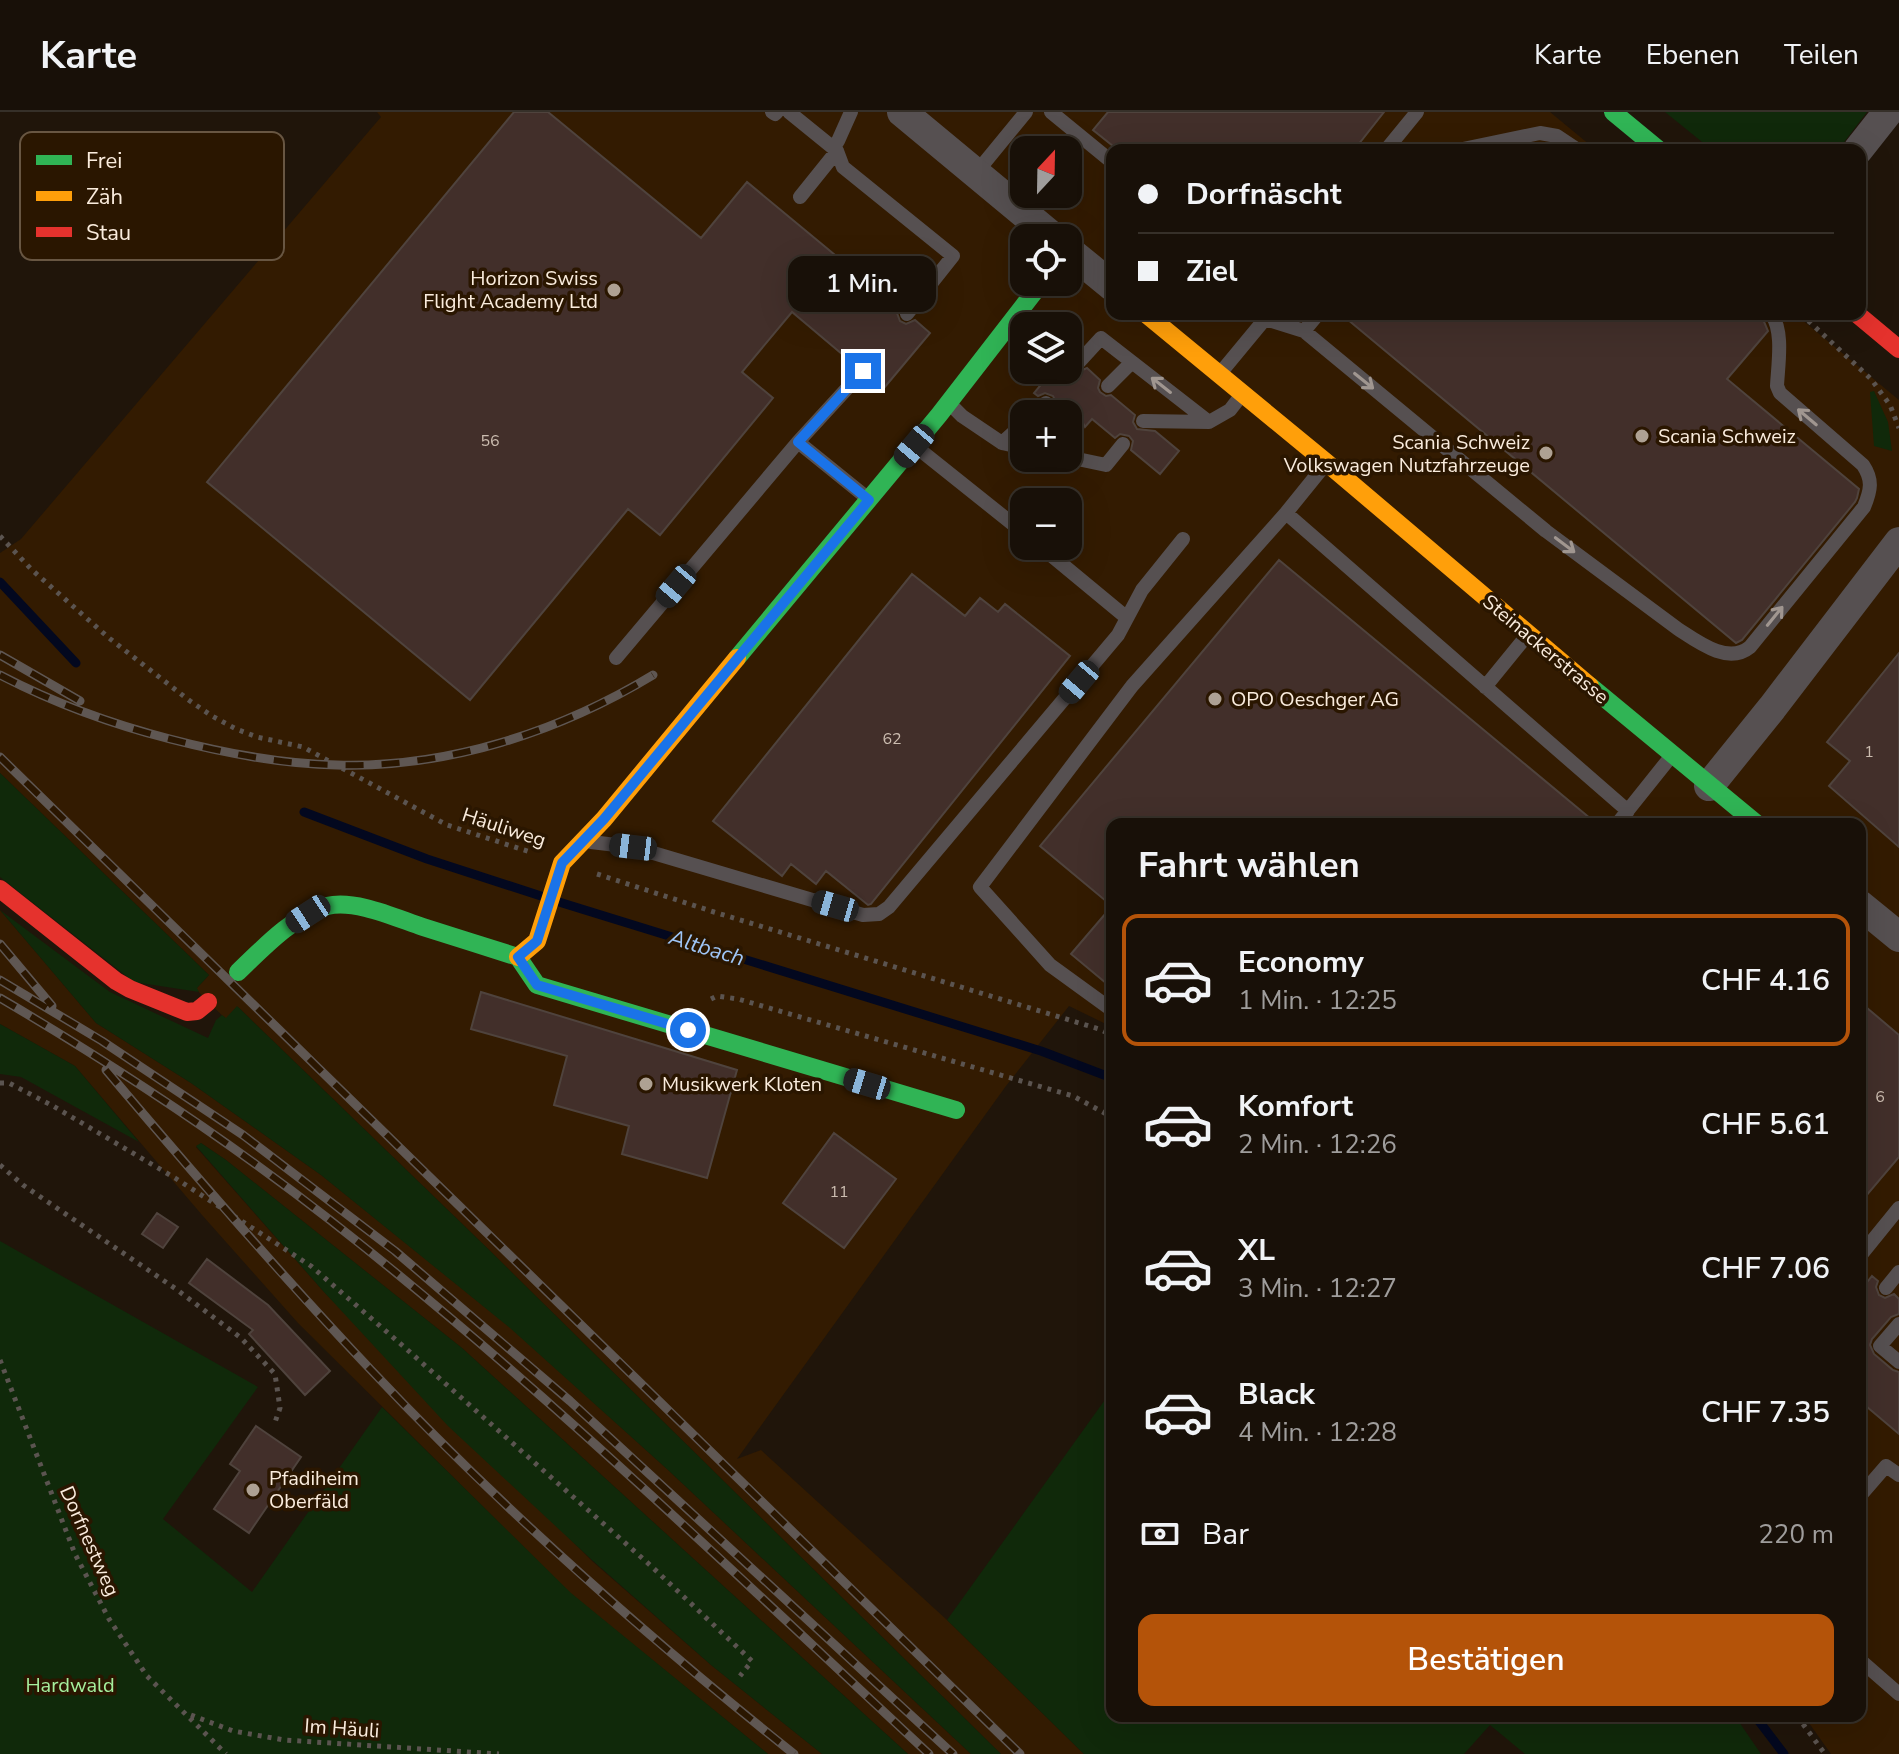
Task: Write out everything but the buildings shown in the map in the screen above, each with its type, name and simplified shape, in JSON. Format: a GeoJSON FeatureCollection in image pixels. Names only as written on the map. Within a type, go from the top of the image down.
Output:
{"type":"FeatureCollection","features":[{"type":"Feature","properties":{"kind":"street"},"geometry":{"type":"LineString","coordinates":[[902,112],[1037,224]]}},
{"type":"Feature","properties":{"kind":"street"},"geometry":{"type":"LineString","coordinates":[[1613,112],[1652,144]]}},
{"type":"Feature","properties":{"kind":"street"},"geometry":{"type":"LineString","coordinates":[[1863,144],[1888,112]]}},
{"type":"Feature","properties":{"kind":"street"},"geometry":{"type":"LineString","coordinates":[[1082,261],[1106,281]]}},
{"type":"Feature","properties":{"kind":"street"},"geometry":{"type":"LineString","coordinates":[[518,957],[537,941],[560,869],[914,446],[1031,296]]}},
{"type":"Feature","properties":{"kind":"street","name":"Steinackerstrasse"},"geometry":{"type":"LineString","coordinates":[[1153,320],[1749,818]]}},
{"type":"Feature","properties":{"kind":"street"},"geometry":{"type":"LineString","coordinates":[[1864,320],[1899,349]]}},
{"type":"Feature","properties":{"kind":"street"},"geometry":{"type":"LineString","coordinates":[[1709,786],[1899,542]]}},
{"type":"Feature","properties":{"kind":"street"},"geometry":{"type":"LineString","coordinates":[[0,889],[130,989],[187,1012],[197,1011],[208,1002]]}},
{"type":"Feature","properties":{"kind":"street"},"geometry":{"type":"LineString","coordinates":[[238,972],[291,925],[324,907],[340,904],[367,909],[518,957],[537,985],[956,1110]]}},
{"type":"Feature","properties":{"kind":"street"},"geometry":{"type":"LineString","coordinates":[[1866,910],[1899,937]]}},
{"type":"Feature","properties":{"kind":"lane"},"geometry":{"type":"LineString","coordinates":[[789,112],[835,149],[843,167],[953,256],[907,314]]}},
{"type":"Feature","properties":{"kind":"lane"},"geometry":{"type":"LineString","coordinates":[[800,197],[835,149],[851,112]]}},
{"type":"Feature","properties":{"kind":"lane"},"geometry":{"type":"LineString","coordinates":[[976,173],[1026,112]]}},
{"type":"Feature","properties":{"kind":"lane"},"geometry":{"type":"LineString","coordinates":[[1051,112],[1106,157]]}},
{"type":"Feature","properties":{"kind":"lane"},"geometry":{"type":"LineString","coordinates":[[1391,144],[1417,112]]}},
{"type":"Feature","properties":{"kind":"lane"},"geometry":{"type":"LineString","coordinates":[[1487,144],[1540,133],[1557,136],[1569,144]]}},
{"type":"Feature","properties":{"kind":"lane"},"geometry":{"type":"LineString","coordinates":[[1220,374],[1262,320]]}},
{"type":"Feature","properties":{"kind":"lane"},"geometry":{"type":"LineString","coordinates":[[1275,320],[1304,331],[1546,531],[1678,629],[1699,643],[1721,652],[1737,654],[1750,647],[1864,507],[1870,493],[1869,474],[1863,465],[1780,393],[1777,386],[1779,333],[1776,320]]}},
{"type":"Feature","properties":{"kind":"lane"},"geometry":{"type":"LineString","coordinates":[[1304,331],[1313,320]]}},
{"type":"Feature","properties":{"kind":"lane"},"geometry":{"type":"LineString","coordinates":[[1082,359],[1101,338],[1209,422]]}},
{"type":"Feature","properties":{"kind":"lane"},"geometry":{"type":"LineString","coordinates":[[1108,386],[1132,362]]}},
{"type":"Feature","properties":{"kind":"lane"},"geometry":{"type":"LineString","coordinates":[[616,658],[798,442],[863,371]]}},
{"type":"Feature","properties":{"kind":"lane"},"geometry":{"type":"LineString","coordinates":[[1143,421],[1209,422],[1230,410],[1242,393]]}},
{"type":"Feature","properties":{"kind":"lane"},"geometry":{"type":"LineString","coordinates":[[949,403],[962,416],[1002,443],[1010,445]]}},
{"type":"Feature","properties":{"kind":"lane"},"geometry":{"type":"LineString","coordinates":[[1002,443],[1010,436]]}},
{"type":"Feature","properties":{"kind":"lane"},"geometry":{"type":"LineString","coordinates":[[798,442],[869,500]]}},
{"type":"Feature","properties":{"kind":"lane"},"geometry":{"type":"LineString","coordinates":[[1002,443],[1010,442]]}},
{"type":"Feature","properties":{"kind":"lane"},"geometry":{"type":"LineString","coordinates":[[1082,460],[1106,465],[1123,444]]}},
{"type":"Feature","properties":{"kind":"lane"},"geometry":{"type":"LineString","coordinates":[[914,446],[1010,522]]}},
{"type":"Feature","properties":{"kind":"lane"},"geometry":{"type":"LineString","coordinates":[[1106,1006],[1050,965],[980,887],[1132,686],[1327,463]]}},
{"type":"Feature","properties":{"kind":"lane"},"geometry":{"type":"LineString","coordinates":[[1286,513],[1628,811]]}},
{"type":"Feature","properties":{"kind":"lane"},"geometry":{"type":"LineString","coordinates":[[583,841],[633,847],[863,915],[879,914],[889,907],[1118,635],[1142,590],[1183,539]]}},
{"type":"Feature","properties":{"kind":"lane"},"geometry":{"type":"LineString","coordinates":[[1057,560],[1127,618]]}},
{"type":"Feature","properties":{"kind":"lane"},"geometry":{"type":"LineString","coordinates":[[1485,687],[1529,634]]}},
{"type":"Feature","properties":{"kind":"lane"},"geometry":{"type":"LineString","coordinates":[[1622,818],[1672,755]]}},
{"type":"Feature","properties":{"kind":"lane"},"geometry":{"type":"LineString","coordinates":[[1866,1249],[1899,1208]]}},
{"type":"Feature","properties":{"kind":"lane"},"geometry":{"type":"LineString","coordinates":[[1886,1288],[1899,1272]]}},
{"type":"Feature","properties":{"kind":"lane"},"geometry":{"type":"LineString","coordinates":[[1899,1324],[1880,1346],[1899,1362]]}},
{"type":"Feature","properties":{"kind":"lane"},"geometry":{"type":"LineString","coordinates":[[1866,1489],[1886,1466],[1899,1475]]}},
{"type":"Feature","properties":{"kind":"lane"},"geometry":{"type":"LineString","coordinates":[[1866,1665],[1899,1694]]}},
{"type":"Feature","properties":{"kind":"path"},"geometry":{"type":"LineString","coordinates":[[1807,320],[1871,379],[1890,405],[1899,428]]}},
{"type":"Feature","properties":{"kind":"path","name":"Häuliweg"},"geometry":{"type":"LineString","coordinates":[[0,536],[31,569],[109,638],[212,716],[257,737],[303,747],[447,825],[560,869],[729,917],[1106,1032]]}},
{"type":"Feature","properties":{"kind":"path"},"geometry":{"type":"LineString","coordinates":[[688,1030],[697,1007],[717,996],[738,999],[1073,1096],[1106,1114]]}},
{"type":"Feature","properties":{"kind":"path"},"geometry":{"type":"LineString","coordinates":[[0,1083],[9,1083],[53,1106],[175,1178],[311,1266],[650,1565],[752,1661],[740,1676]]}},
{"type":"Feature","properties":{"kind":"path"},"geometry":{"type":"LineString","coordinates":[[0,1165],[23,1185],[176,1289],[241,1338],[275,1374],[280,1408],[274,1425]]}},
{"type":"Feature","properties":{"kind":"path","name":"Dorfnestweg"},"geometry":{"type":"LineString","coordinates":[[0,1360],[75,1554],[109,1619],[147,1676],[226,1754]]}},
{"type":"Feature","properties":{"kind":"path","name":"Im Häuli"},"geometry":{"type":"LineString","coordinates":[[186,1713],[233,1731],[284,1740],[499,1754]]}},
{"type":"Feature","properties":{"kind":"path"},"geometry":{"type":"LineString","coordinates":[[1801,1722],[1825,1754]]}},
{"type":"Feature","properties":{"kind":"shaded area"},"geometry":{"type":"Polygon","coordinates":[[[377,112],[1550,112],[1589,144],[1106,144],[1106,320],[1802,320],[1899,400],[1899,1754],[1831,1754],[1808,1722],[1866,1722],[1866,818],[1106,818],[1106,1024],[1069,1006],[1006,1086],[737,1459],[761,1450],[947,1620],[1084,1754],[1001,1754],[238,1007],[226,1019],[208,1002],[196,989],[209,975],[0,773],[0,553],[21,539],[259,260],[284,260],[284,231],[381,117],[377,112]]]}},
{"type":"Feature","properties":{"kind":"shaded area"},"geometry":{"type":"Polygon","coordinates":[[[0,910],[96,1023],[191,1083],[321,1175],[510,1327],[667,1469],[971,1754],[908,1754],[462,1348],[226,1160],[201,1143],[196,1147],[324,1292],[592,1561],[711,1665],[822,1754],[768,1754],[571,1594],[298,1323],[75,1066],[0,1024],[0,910]]]}},
{"type":"Feature","properties":{"kind":"green space"},"geometry":{"type":"Polygon","coordinates":[[[1665,112],[1867,112],[1843,144],[1705,144],[1665,112]]]}},
{"type":"Feature","properties":{"kind":"green space"},"geometry":{"type":"Polygon","coordinates":[[[1874,391],[1888,422],[1892,451],[1874,446],[1870,392],[1874,391]]]}},
{"type":"Feature","properties":{"kind":"green space"},"geometry":{"type":"Polygon","coordinates":[[[0,773],[209,975],[197,988],[199,992],[134,982],[0,877],[0,773]]]}},
{"type":"Feature","properties":{"kind":"green space"},"geometry":{"type":"Polygon","coordinates":[[[0,910],[110,992],[208,1038],[216,1020],[222,1015],[226,1018],[237,1006],[1001,1754],[971,1754],[667,1469],[510,1328],[321,1175],[191,1083],[96,1023],[0,910]]]}},
{"type":"Feature","properties":{"kind":"green space"},"geometry":{"type":"Polygon","coordinates":[[[0,1024],[75,1066],[139,1142],[21,1077],[0,1074],[0,1024]]]}},
{"type":"Feature","properties":{"kind":"green space"},"geometry":{"type":"Polygon","coordinates":[[[201,1143],[462,1348],[908,1754],[822,1754],[711,1665],[448,1426],[324,1292],[196,1146],[201,1143]]]}},
{"type":"Feature","properties":{"kind":"green space","name":"Hardwald"},"geometry":{"type":"Polygon","coordinates":[[[0,1241],[258,1387],[163,1519],[252,1592],[382,1407],[571,1593],[768,1754],[0,1754],[0,1241]]]}},
{"type":"Feature","properties":{"kind":"green space"},"geometry":{"type":"Polygon","coordinates":[[[1106,1398],[1106,1722],[1739,1722],[1761,1754],[1525,1754],[1490,1725],[1464,1754],[1084,1754],[947,1620],[1106,1398]]]}},
{"type":"Feature","properties":{"kind":"waterway","name":"Altbach"},"geometry":{"type":"LineString","coordinates":[[0,582],[76,663]]}},
{"type":"Feature","properties":{"kind":"waterway","name":"Altbach"},"geometry":{"type":"LineString","coordinates":[[304,812],[427,859],[541,896]]}},
{"type":"Feature","properties":{"kind":"waterway","name":"Altbach"},"geometry":{"type":"LineString","coordinates":[[559,902],[1041,1051],[1106,1076]]}},
{"type":"Feature","properties":{"kind":"waterway","name":"Altbach"},"geometry":{"type":"LineString","coordinates":[[1760,1722],[1784,1754]]}},
{"type":"Feature","properties":{"kind":"railway"},"geometry":{"type":"LineString","coordinates":[[0,655],[80,701]]}},
{"type":"Feature","properties":{"kind":"railway"},"geometry":{"type":"LineString","coordinates":[[0,675],[83,712],[170,739],[252,757],[337,765],[420,760],[501,742],[580,714],[653,675]]}},
{"type":"Feature","properties":{"kind":"railway"},"geometry":{"type":"LineString","coordinates":[[0,757],[1020,1754]]}},
{"type":"Feature","properties":{"kind":"railway"},"geometry":{"type":"LineString","coordinates":[[0,944],[52,1006]]}},
{"type":"Feature","properties":{"kind":"railway"},"geometry":{"type":"LineString","coordinates":[[0,980],[102,1041],[243,1135],[395,1251],[570,1401],[953,1754]]}},
{"type":"Feature","properties":{"kind":"railway"},"geometry":{"type":"LineString","coordinates":[[0,998],[127,1076],[210,1132],[291,1190],[408,1283],[561,1413],[929,1754]]}},
{"type":"Feature","properties":{"kind":"railway"},"geometry":{"type":"LineString","coordinates":[[106,1070],[269,1259],[471,1472],[576,1570],[794,1754]]}},
{"type":"Feature","properties":{"kind":"traffic: fast"},"geometry":{"type":"LineString","coordinates":[[1613,112],[1652,144]]}},
{"type":"Feature","properties":{"kind":"traffic: fast"},"geometry":{"type":"LineString","coordinates":[[737,658],[939,415],[1031,296]]}},
{"type":"Feature","properties":{"kind":"traffic: fast"},"geometry":{"type":"LineString","coordinates":[[1590,686],[1750,818]]}},
{"type":"Feature","properties":{"kind":"traffic: fast"},"geometry":{"type":"LineString","coordinates":[[238,972],[291,925],[315,910],[338,905],[375,910],[518,957]]}},
{"type":"Feature","properties":{"kind":"traffic: fast"},"geometry":{"type":"LineString","coordinates":[[518,957],[537,985],[956,1110]]}},
{"type":"Feature","properties":{"kind":"traffic: slow"},"geometry":{"type":"LineString","coordinates":[[1153,320],[1590,686]]}},
{"type":"Feature","properties":{"kind":"traffic: slow"},"geometry":{"type":"LineString","coordinates":[[518,957],[537,941],[562,863],[604,819],[737,658]]}},
{"type":"Feature","properties":{"kind":"traffic: jam"},"geometry":{"type":"LineString","coordinates":[[1864,320],[1899,349]]}},
{"type":"Feature","properties":{"kind":"traffic: jam"},"geometry":{"type":"LineString","coordinates":[[0,889],[130,989],[187,1012],[197,1011],[208,1002]]}},
{"type":"Feature","properties":{"kind":"place","name":"Horizon Swiss Flight Academy Ltd"},"geometry":{"type":"Point","coordinates":[614,290]}},
{"type":"Feature","properties":{"kind":"place","name":"Scania Schweiz"},"geometry":{"type":"Point","coordinates":[1642,436]}},
{"type":"Feature","properties":{"kind":"place","name":"Scania Schweiz Volkswagen Nutzfahrzeuge"},"geometry":{"type":"Point","coordinates":[1546,453]}},
{"type":"Feature","properties":{"kind":"place","name":"OPO Oeschger AG"},"geometry":{"type":"Point","coordinates":[1215,699]}},
{"type":"Feature","properties":{"kind":"place","name":"Musikwerk Kloten"},"geometry":{"type":"Point","coordinates":[646,1084]}},
{"type":"Feature","properties":{"kind":"place","name":"Pfadiheim Oberfäld"},"geometry":{"type":"Point","coordinates":[253,1490]}},
{"type":"Feature","properties":{"kind":"route"},"geometry":{"type":"LineString","coordinates":[[688,1030],[537,985],[518,957],[537,941],[562,863],[604,819],[869,500],[798,442],[863,371]]}}]}
